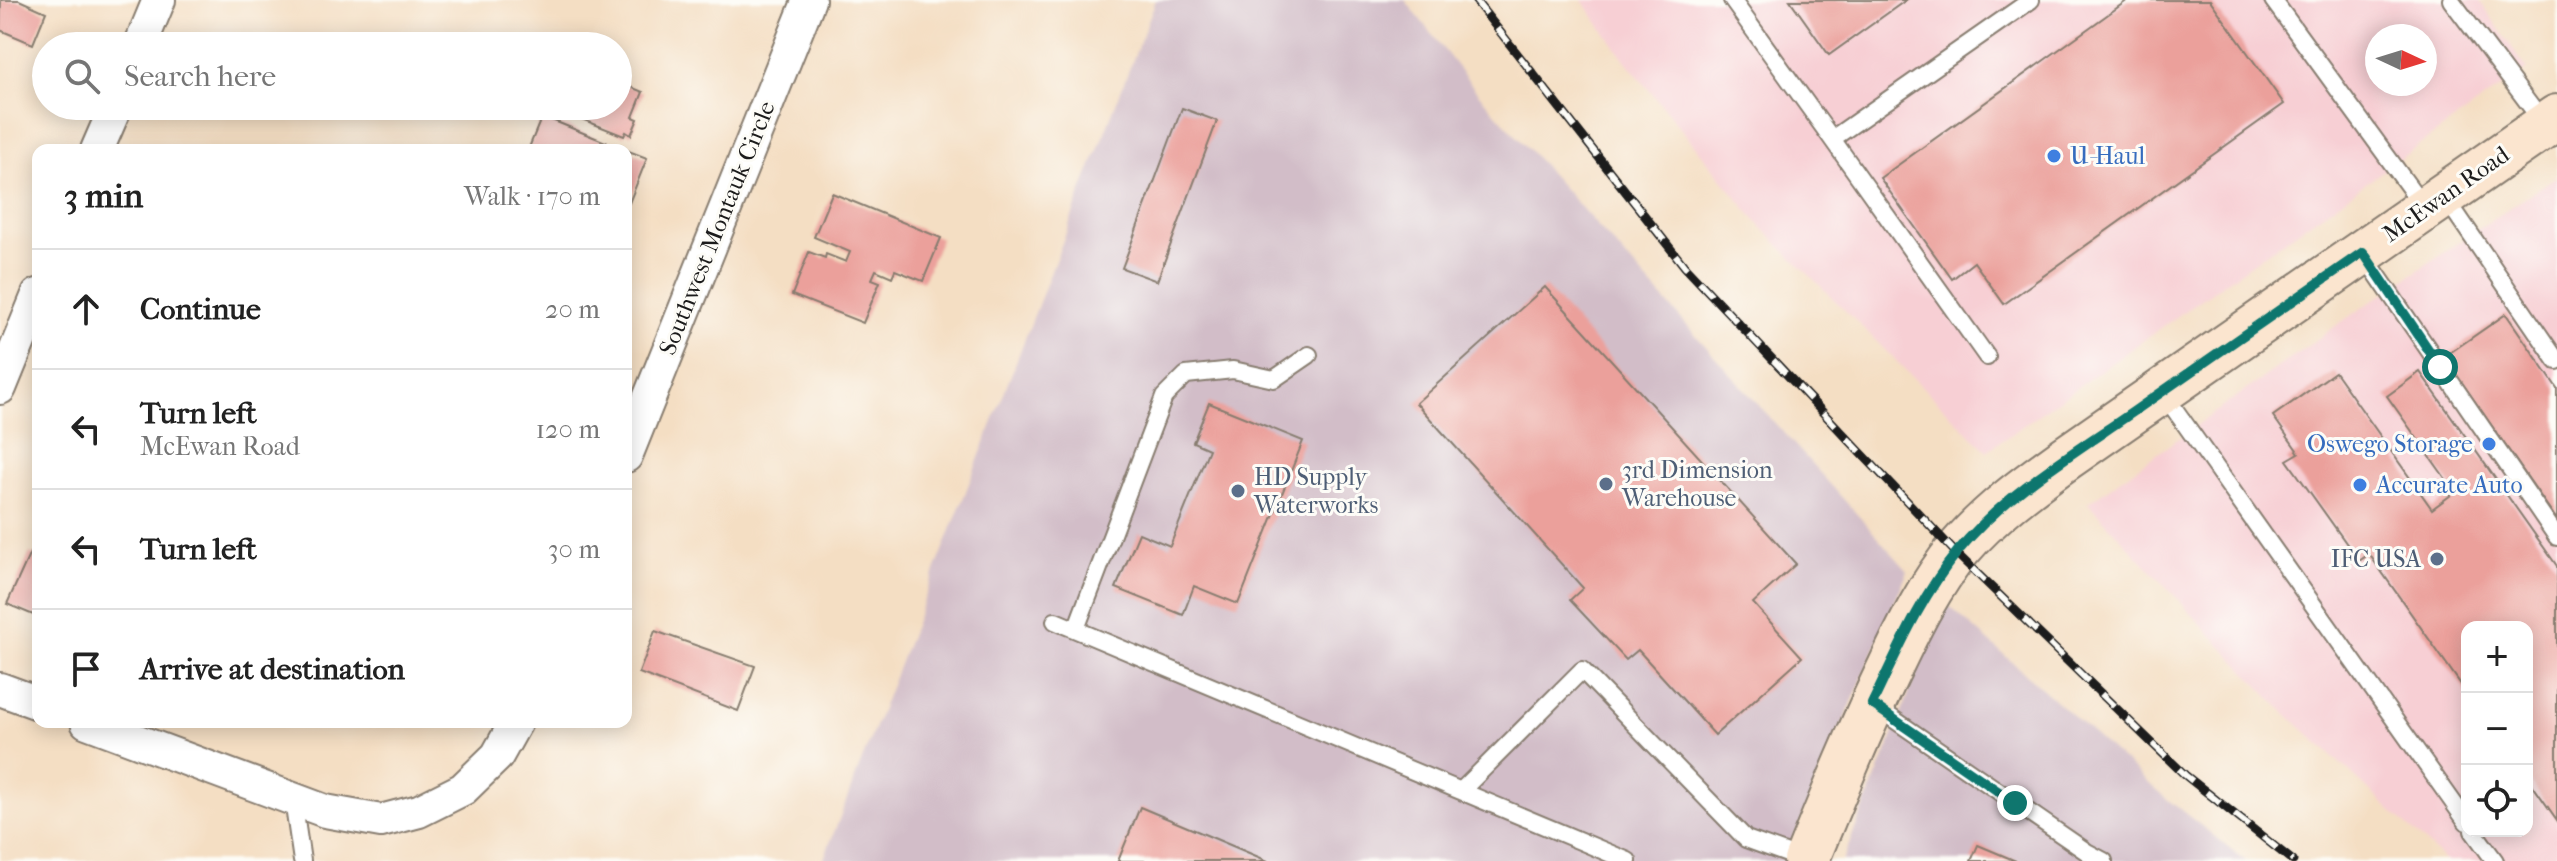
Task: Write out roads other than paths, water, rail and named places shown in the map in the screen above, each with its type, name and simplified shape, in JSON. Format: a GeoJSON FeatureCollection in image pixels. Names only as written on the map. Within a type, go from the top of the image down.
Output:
{"type":"FeatureCollection","features":[{"type":"Feature","properties":{"kind":"street"},"geometry":{"type":"LineString","coordinates":[[146,32],[159,0]]}},
{"type":"Feature","properties":{"kind":"street","name":"Southwest Montauk Circle"},"geometry":{"type":"LineString","coordinates":[[632,441],[809,0]]}},
{"type":"Feature","properties":{"kind":"street"},"geometry":{"type":"LineString","coordinates":[[100,144],[110,120]]}},
{"type":"Feature","properties":{"kind":"street","name":"McEwan Road"},"geometry":{"type":"LineString","coordinates":[[1806,861],[1872,704],[1903,640],[1929,593],[1968,539],[1993,514],[2020,491],[2553,122]]}},
{"type":"Feature","properties":{"kind":"street"},"geometry":{"type":"LineString","coordinates":[[0,388],[32,310]]}},
{"type":"Feature","properties":{"kind":"street"},"geometry":{"type":"LineString","coordinates":[[0,689],[32,701]]}},
{"type":"Feature","properties":{"kind":"street"},"geometry":{"type":"LineString","coordinates":[[103,728],[325,811],[381,821],[419,811],[463,789],[497,756],[513,728]]}},
{"type":"Feature","properties":{"kind":"lane"},"geometry":{"type":"LineString","coordinates":[[1732,0],[1987,357]]}},
{"type":"Feature","properties":{"kind":"lane"},"geometry":{"type":"LineString","coordinates":[[1832,139],[2031,0]]}},
{"type":"Feature","properties":{"kind":"lane"},"geometry":{"type":"LineString","coordinates":[[2273,0],[2435,202],[2557,361]]}},
{"type":"Feature","properties":{"kind":"lane"},"geometry":{"type":"LineString","coordinates":[[2451,0],[2553,122]]}},
{"type":"Feature","properties":{"kind":"lane"},"geometry":{"type":"LineString","coordinates":[[2363,252],[2557,537]]}},
{"type":"Feature","properties":{"kind":"lane"},"geometry":{"type":"LineString","coordinates":[[1076,629],[1164,397],[1186,375],[1233,370],[1274,379],[1309,355]]}},
{"type":"Feature","properties":{"kind":"lane"},"geometry":{"type":"LineString","coordinates":[[2162,392],[2461,814]]}},
{"type":"Feature","properties":{"kind":"lane"},"geometry":{"type":"LineString","coordinates":[[1055,621],[1628,861]]}},
{"type":"Feature","properties":{"kind":"lane"},"geometry":{"type":"LineString","coordinates":[[1461,791],[1582,670],[1746,839],[1806,861]]}},
{"type":"Feature","properties":{"kind":"lane"},"geometry":{"type":"LineString","coordinates":[[1872,704],[2104,861]]}},
{"type":"Feature","properties":{"kind":"lane"},"geometry":{"type":"LineString","coordinates":[[293,800],[302,861]]}},
{"type":"Feature","properties":{"kind":"lane"},"geometry":{"type":"LineString","coordinates":[[2477,837],[2495,861]]}},
{"type":"Feature","properties":{"kind":"railway"},"geometry":{"type":"LineString","coordinates":[[1475,0],[1685,267],[1956,553],[2185,775],[2293,861]]}},
{"type":"Feature","properties":{"kind":"place","name":"U-Haul"},"geometry":{"type":"Point","coordinates":[2054,156]}},
{"type":"Feature","properties":{"kind":"place","name":"Oswego Storage"},"geometry":{"type":"Point","coordinates":[2489,444]}},
{"type":"Feature","properties":{"kind":"place","name":"3rd Dimension Warehouse"},"geometry":{"type":"Point","coordinates":[1606,484]}},
{"type":"Feature","properties":{"kind":"place","name":"Accurate Auto"},"geometry":{"type":"Point","coordinates":[2360,485]}},
{"type":"Feature","properties":{"kind":"place","name":"HD Supply Waterworks"},"geometry":{"type":"Point","coordinates":[1238,491]}},
{"type":"Feature","properties":{"kind":"place","name":"IFC USA"},"geometry":{"type":"Point","coordinates":[2437,559]}}]}
